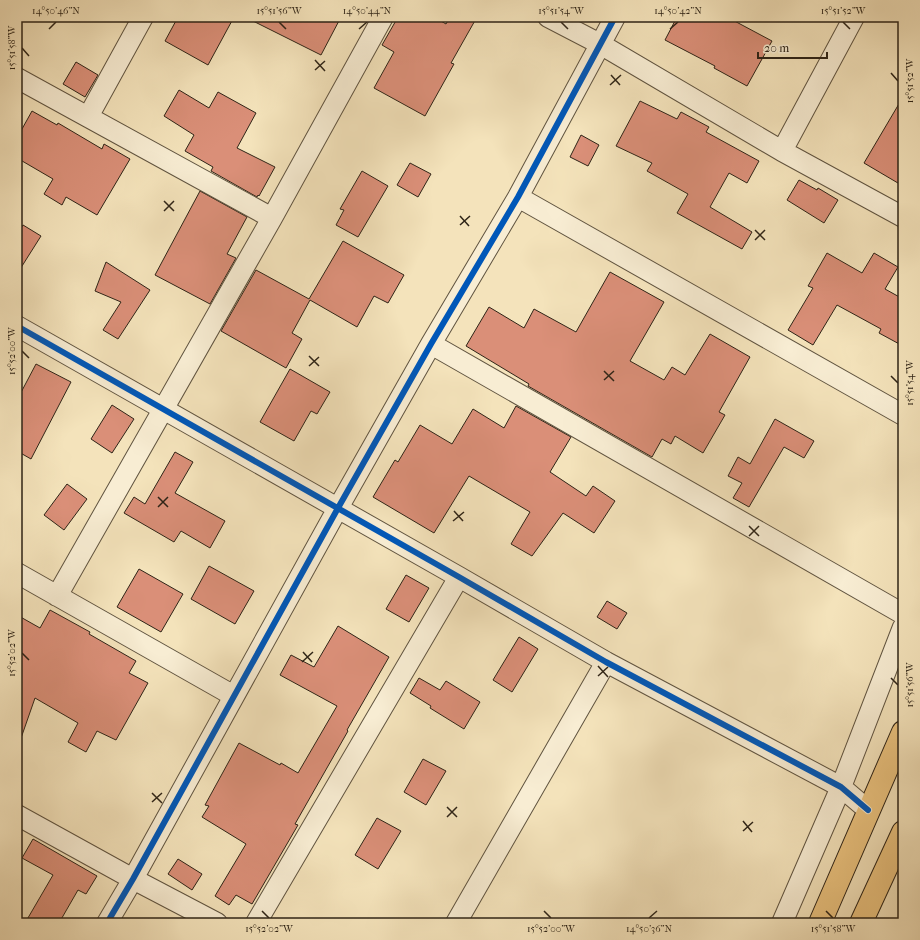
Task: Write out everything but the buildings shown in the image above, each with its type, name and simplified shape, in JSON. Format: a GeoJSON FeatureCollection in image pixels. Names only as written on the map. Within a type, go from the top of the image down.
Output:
{"type":"FeatureCollection","features":[{"type":"Feature","properties":{"kind":"main road"},"geometry":{"type":"LineString","coordinates":[[820,923],[903,732]]}},
{"type":"Feature","properties":{"kind":"main road"},"geometry":{"type":"LineString","coordinates":[[861,923],[903,832]]}},
{"type":"Feature","properties":{"kind":"street"},"geometry":{"type":"LineString","coordinates":[[88,117],[143,17]]}},
{"type":"Feature","properties":{"kind":"street"},"geometry":{"type":"LineString","coordinates":[[57,596],[272,218],[383,17]]}},
{"type":"Feature","properties":{"kind":"street"},"geometry":{"type":"LineString","coordinates":[[548,17],[600,44],[782,151],[903,217]]}},
{"type":"Feature","properties":{"kind":"street"},"geometry":{"type":"LineString","coordinates":[[107,923],[133,879],[430,344],[518,197],[615,17]]}},
{"type":"Feature","properties":{"kind":"street"},"geometry":{"type":"LineString","coordinates":[[782,151],[854,17]]}},
{"type":"Feature","properties":{"kind":"street"},"geometry":{"type":"LineString","coordinates":[[17,78],[272,218]]}},
{"type":"Feature","properties":{"kind":"street"},"geometry":{"type":"LineString","coordinates":[[518,197],[903,415]]}},
{"type":"Feature","properties":{"kind":"street"},"geometry":{"type":"LineString","coordinates":[[17,326],[606,662],[841,787],[868,810]]}},
{"type":"Feature","properties":{"kind":"street"},"geometry":{"type":"LineString","coordinates":[[430,344],[903,614]]}},
{"type":"Feature","properties":{"kind":"street"},"geometry":{"type":"LineString","coordinates":[[17,573],[234,696]]}},
{"type":"Feature","properties":{"kind":"street"},"geometry":{"type":"LineString","coordinates":[[256,923],[459,577]]}},
{"type":"Feature","properties":{"kind":"street"},"geometry":{"type":"LineString","coordinates":[[782,923],[841,787],[903,627]]}},
{"type":"Feature","properties":{"kind":"street"},"geometry":{"type":"LineString","coordinates":[[456,923],[606,662]]}},
{"type":"Feature","properties":{"kind":"street"},"geometry":{"type":"LineString","coordinates":[[17,815],[217,923]]}},
{"type":"Feature","properties":{"kind":"cycle path"},"geometry":{"type":"LineString","coordinates":[[107,923],[133,879],[338,508],[431,344],[518,197],[615,17]]}},
{"type":"Feature","properties":{"kind":"cycle path"},"geometry":{"type":"LineString","coordinates":[[17,326],[606,662],[841,787],[868,810]]}}]}
